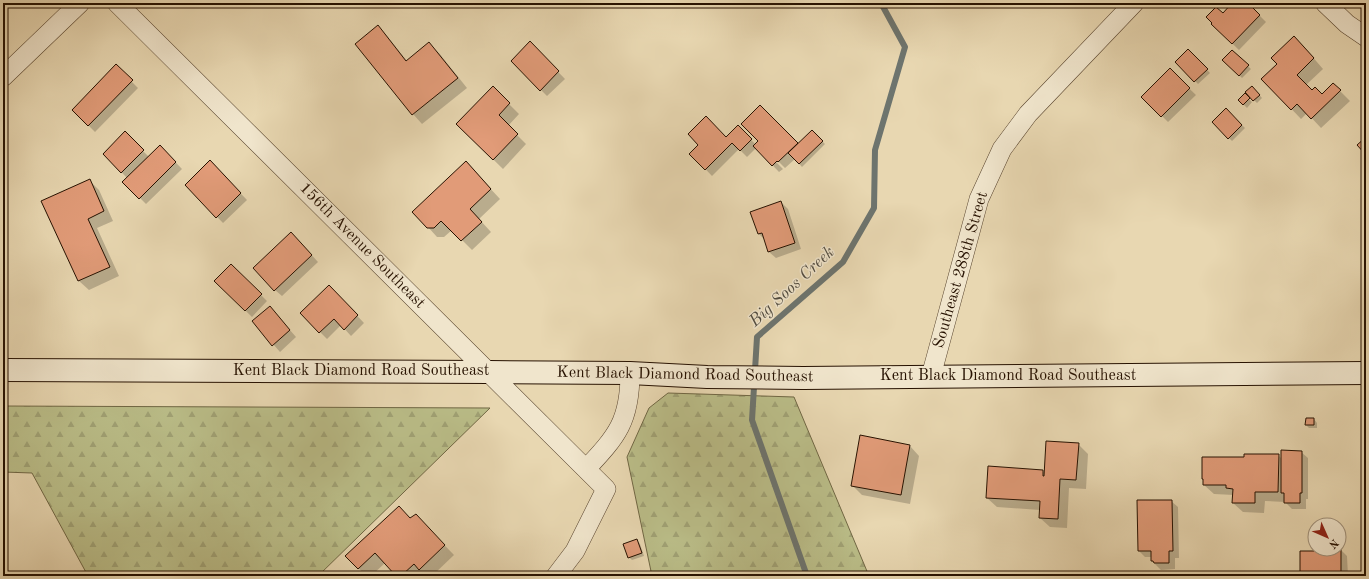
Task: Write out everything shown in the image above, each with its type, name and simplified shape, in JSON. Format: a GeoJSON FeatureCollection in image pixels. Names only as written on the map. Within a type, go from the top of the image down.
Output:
{"type":"FeatureCollection","features":[{"type":"Feature","properties":{"kind":"street"},"geometry":{"type":"LineString","coordinates":[[3,78],[80,3]]}},
{"type":"Feature","properties":{"kind":"street","name":"156th Avenue Southeast"},"geometry":{"type":"LineString","coordinates":[[117,3],[606,489],[574,551],[556,576]]}},
{"type":"Feature","properties":{"kind":"street","name":"Southeast 288th Street"},"geometry":{"type":"LineString","coordinates":[[931,376],[979,199],[1002,148],[1028,114],[1134,3]]}},
{"type":"Feature","properties":{"kind":"street"},"geometry":{"type":"LineString","coordinates":[[1325,3],[1347,24],[1366,37]]}},
{"type":"Feature","properties":{"kind":"street","name":"Kent Black Diamond Road Southeast"},"geometry":{"type":"LineString","coordinates":[[3,370],[630,373],[707,377],[803,378],[1366,373]]}},
{"type":"Feature","properties":{"kind":"street"},"geometry":{"type":"LineString","coordinates":[[586,469],[608,446],[623,422],[628,408],[630,373]]}},
{"type":"Feature","properties":{"kind":"green space"},"geometry":{"type":"Polygon","coordinates":[[[668,393],[794,397],[869,576],[652,576],[627,457],[649,408],[668,393]]]}},
{"type":"Feature","properties":{"kind":"green space"},"geometry":{"type":"Polygon","coordinates":[[[3,406],[490,408],[318,576],[88,576],[32,473],[3,472],[3,406]]]}},
{"type":"Feature","properties":{"kind":"building"},"geometry":{"type":"Polygon","coordinates":[[[1232,3],[1248,3],[1260,15],[1232,44],[1211,24],[1212,23],[1206,17],[1216,7],[1223,13],[1232,3]]]}},
{"type":"Feature","properties":{"kind":"building"},"geometry":{"type":"Polygon","coordinates":[[[378,25],[406,61],[429,42],[458,78],[412,115],[355,44],[378,25]]]}},
{"type":"Feature","properties":{"kind":"building"},"geometry":{"type":"Polygon","coordinates":[[[1294,36],[1314,58],[1297,75],[1312,90],[1315,87],[1322,94],[1333,83],[1341,90],[1311,119],[1297,104],[1291,110],[1261,79],[1277,64],[1271,58],[1294,36]]]}},
{"type":"Feature","properties":{"kind":"building"},"geometry":{"type":"Polygon","coordinates":[[[530,41],[559,71],[540,91],[511,61],[530,41]]]}},
{"type":"Feature","properties":{"kind":"building"},"geometry":{"type":"Polygon","coordinates":[[[1188,49],[1208,69],[1194,82],[1175,62],[1188,49]]]}},
{"type":"Feature","properties":{"kind":"building"},"geometry":{"type":"Polygon","coordinates":[[[1232,50],[1249,65],[1239,76],[1222,60],[1232,50]]]}},
{"type":"Feature","properties":{"kind":"building"},"geometry":{"type":"Polygon","coordinates":[[[116,64],[133,80],[88,126],[72,110],[116,64]]]}},
{"type":"Feature","properties":{"kind":"building"},"geometry":{"type":"Polygon","coordinates":[[[1170,68],[1190,88],[1161,117],[1141,97],[1170,68]]]}},
{"type":"Feature","properties":{"kind":"building"},"geometry":{"type":"Polygon","coordinates":[[[493,86],[510,103],[499,115],[518,134],[493,160],[456,124],[493,86]]]}},
{"type":"Feature","properties":{"kind":"building"},"geometry":{"type":"Polygon","coordinates":[[[1252,86],[1260,95],[1253,101],[1245,92],[1252,86]]]}},
{"type":"Feature","properties":{"kind":"building"},"geometry":{"type":"Polygon","coordinates":[[[1245,93],[1250,98],[1243,105],[1238,100],[1245,93]]]}},
{"type":"Feature","properties":{"kind":"building"},"geometry":{"type":"Polygon","coordinates":[[[760,105],[798,143],[772,166],[753,146],[758,141],[741,124],[760,105]]]}},
{"type":"Feature","properties":{"kind":"building"},"geometry":{"type":"Polygon","coordinates":[[[1226,108],[1242,125],[1228,139],[1212,122],[1226,108]]]}},
{"type":"Feature","properties":{"kind":"building"},"geometry":{"type":"Polygon","coordinates":[[[706,116],[726,137],[738,125],[752,139],[740,151],[732,143],[705,170],[689,154],[698,145],[688,134],[706,116]]]}},
{"type":"Feature","properties":{"kind":"building"},"geometry":{"type":"Polygon","coordinates":[[[812,130],[823,141],[799,164],[788,153],[812,130]]]}},
{"type":"Feature","properties":{"kind":"building"},"geometry":{"type":"Polygon","coordinates":[[[125,131],[144,150],[121,173],[103,154],[125,131]]]}},
{"type":"Feature","properties":{"kind":"building"},"geometry":{"type":"Polygon","coordinates":[[[1366,137],[1366,155],[1357,145],[1366,137]]]}},
{"type":"Feature","properties":{"kind":"building"},"geometry":{"type":"Polygon","coordinates":[[[160,145],[176,162],[139,199],[122,182],[160,145]]]}},
{"type":"Feature","properties":{"kind":"building"},"geometry":{"type":"Polygon","coordinates":[[[210,160],[241,193],[216,218],[185,185],[210,160]]]}},
{"type":"Feature","properties":{"kind":"building"},"geometry":{"type":"Polygon","coordinates":[[[466,161],[491,189],[470,209],[482,222],[461,241],[441,221],[434,228],[427,228],[412,212],[466,161]]]}},
{"type":"Feature","properties":{"kind":"building"},"geometry":{"type":"Polygon","coordinates":[[[90,179],[104,211],[88,219],[110,267],[78,281],[41,201],[90,179]]]}},
{"type":"Feature","properties":{"kind":"building"},"geometry":{"type":"Polygon","coordinates":[[[781,201],[795,243],[768,252],[762,233],[758,234],[750,212],[781,201]]]}},
{"type":"Feature","properties":{"kind":"building"},"geometry":{"type":"Polygon","coordinates":[[[291,232],[312,255],[274,291],[253,268],[291,232]]]}},
{"type":"Feature","properties":{"kind":"building"},"geometry":{"type":"Polygon","coordinates":[[[231,264],[262,294],[245,311],[214,281],[231,264]]]}},
{"type":"Feature","properties":{"kind":"building"},"geometry":{"type":"Polygon","coordinates":[[[329,285],[358,315],[344,330],[334,319],[319,333],[300,313],[329,285]]]}},
{"type":"Feature","properties":{"kind":"building"},"geometry":{"type":"Polygon","coordinates":[[[270,306],[290,330],[272,346],[252,321],[270,306]]]}},
{"type":"Feature","properties":{"kind":"building"},"geometry":{"type":"Polygon","coordinates":[[[1306,418],[1314,418],[1314,425],[1305,425],[1306,418]]]}},
{"type":"Feature","properties":{"kind":"building"},"geometry":{"type":"Polygon","coordinates":[[[860,435],[910,445],[901,495],[851,486],[860,435]]]}},
{"type":"Feature","properties":{"kind":"building"},"geometry":{"type":"Polygon","coordinates":[[[1046,441],[1079,443],[1076,480],[1060,479],[1058,519],[1039,518],[1040,501],[986,498],[988,466],[1043,470],[1044,476],[1046,441]]]}},
{"type":"Feature","properties":{"kind":"building"},"geometry":{"type":"Polygon","coordinates":[[[1281,450],[1302,451],[1302,493],[1300,493],[1300,503],[1284,503],[1284,493],[1281,493],[1281,450]]]}},
{"type":"Feature","properties":{"kind":"building"},"geometry":{"type":"Polygon","coordinates":[[[1244,454],[1279,454],[1278,492],[1255,492],[1255,503],[1232,503],[1233,489],[1226,488],[1226,485],[1203,485],[1202,457],[1244,457],[1244,454]]]}},
{"type":"Feature","properties":{"kind":"building"},"geometry":{"type":"Polygon","coordinates":[[[1137,500],[1172,500],[1173,551],[1169,551],[1169,563],[1154,563],[1151,561],[1151,551],[1138,551],[1137,500]]]}},
{"type":"Feature","properties":{"kind":"building"},"geometry":{"type":"Polygon","coordinates":[[[399,506],[410,518],[416,514],[445,545],[419,570],[414,564],[401,576],[396,576],[375,553],[358,569],[345,556],[399,506]]]}},
{"type":"Feature","properties":{"kind":"building"},"geometry":{"type":"Polygon","coordinates":[[[637,539],[642,553],[628,558],[623,544],[637,539]]]}},
{"type":"Feature","properties":{"kind":"building"},"geometry":{"type":"Polygon","coordinates":[[[1300,551],[1307,551],[1307,557],[1341,557],[1341,576],[1302,576],[1302,572],[1300,573],[1300,551]]]}},
{"type":"Feature","properties":{"kind":"waterway","name":"Big Soos Creek"},"geometry":{"type":"LineString","coordinates":[[807,576],[752,420],[757,337],[843,262],[874,208],[875,150],[905,47],[881,3]]}}]}
